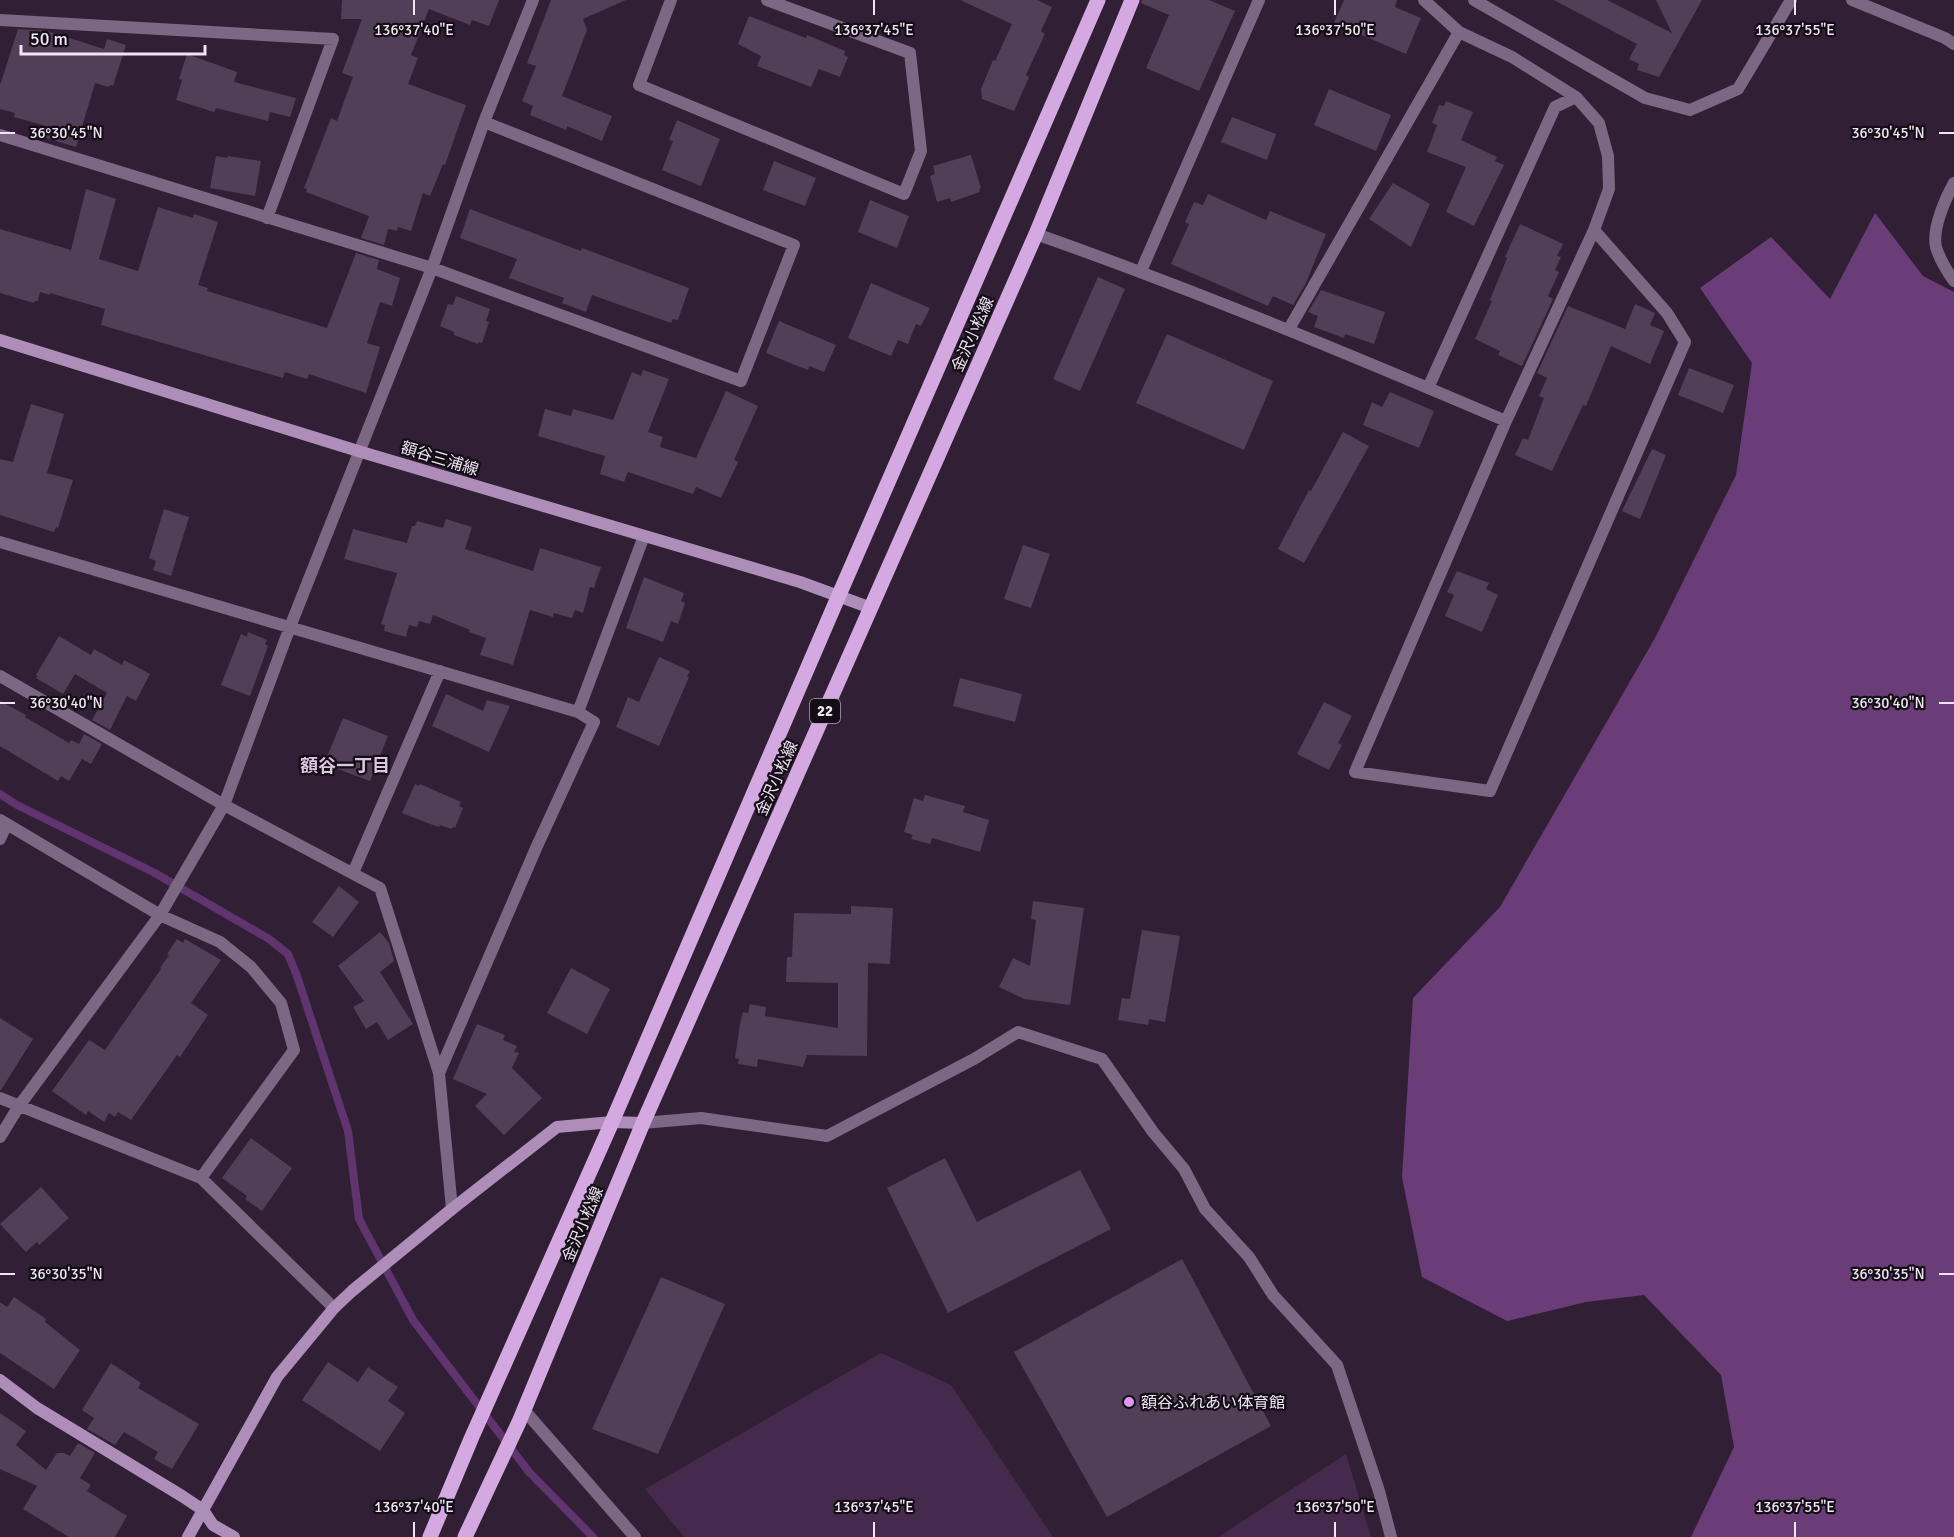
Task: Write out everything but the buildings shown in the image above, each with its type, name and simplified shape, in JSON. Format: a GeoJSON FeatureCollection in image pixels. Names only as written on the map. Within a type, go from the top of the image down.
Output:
{"type":"FeatureCollection","features":[{"type":"Feature","properties":{"kind":"main road","name":"金沢小松線"},"geometry":{"type":"LineString","coordinates":[[430,1537],[1098,0]]}},
{"type":"Feature","properties":{"kind":"main road","name":"金沢小松線"},"geometry":{"type":"LineString","coordinates":[[465,1537],[522,1416],[643,1123],[1036,234],[1132,0]]}},
{"type":"Feature","properties":{"kind":"street"},"geometry":{"type":"LineString","coordinates":[[0,1137],[19,1106],[160,915],[224,805],[290,627],[432,268],[484,122],[533,0]]}},
{"type":"Feature","properties":{"kind":"street"},"geometry":{"type":"LineString","coordinates":[[671,0],[639,85],[904,194],[921,151],[910,53],[767,0]]}},
{"type":"Feature","properties":{"kind":"street"},"geometry":{"type":"LineString","coordinates":[[1141,271],[1259,0]]}},
{"type":"Feature","properties":{"kind":"street"},"geometry":{"type":"LineString","coordinates":[[1424,0],[1459,32],[1512,57],[1576,97],[1599,123],[1608,156],[1609,189],[1594,230],[1506,421],[1355,772],[1490,791],[1685,342],[1667,313],[1594,230]]}},
{"type":"Feature","properties":{"kind":"street"},"geometry":{"type":"LineString","coordinates":[[1474,0],[1645,98],[1689,110],[1738,89],[1791,0]]}},
{"type":"Feature","properties":{"kind":"street"},"geometry":{"type":"LineString","coordinates":[[1852,0],[1945,38],[1954,44]]}},
{"type":"Feature","properties":{"kind":"street"},"geometry":{"type":"LineString","coordinates":[[0,20],[333,39],[267,218]]}},
{"type":"Feature","properties":{"kind":"street"},"geometry":{"type":"LineString","coordinates":[[1289,329],[1459,32]]}},
{"type":"Feature","properties":{"kind":"street"},"geometry":{"type":"LineString","coordinates":[[1428,388],[1555,107],[1576,97]]}},
{"type":"Feature","properties":{"kind":"street"},"geometry":{"type":"LineString","coordinates":[[0,135],[432,268],[741,381],[794,245],[484,122]]}},
{"type":"Feature","properties":{"kind":"street"},"geometry":{"type":"LineString","coordinates":[[1954,183],[1943,204],[1936,247],[1954,281]]}},
{"type":"Feature","properties":{"kind":"street"},"geometry":{"type":"LineString","coordinates":[[1036,234],[1141,271],[1289,329],[1506,421]]}},
{"type":"Feature","properties":{"kind":"street","name":"額谷三浦線"},"geometry":{"type":"LineString","coordinates":[[0,340],[358,451],[839,595],[872,608]]}},
{"type":"Feature","properties":{"kind":"street"},"geometry":{"type":"LineString","coordinates":[[578,712],[644,536]]}},
{"type":"Feature","properties":{"kind":"street"},"geometry":{"type":"LineString","coordinates":[[0,542],[578,712],[594,722],[537,846],[439,1073]]}},
{"type":"Feature","properties":{"kind":"street"},"geometry":{"type":"LineString","coordinates":[[353,873],[440,671]]}},
{"type":"Feature","properties":{"kind":"street"},"geometry":{"type":"LineString","coordinates":[[0,676],[224,805],[380,888],[439,1073],[452,1209]]}},
{"type":"Feature","properties":{"kind":"street"},"geometry":{"type":"LineString","coordinates":[[0,839],[4,822],[160,915],[220,942],[251,967],[280,1003],[294,1050],[201,1178]]}},
{"type":"Feature","properties":{"kind":"street"},"geometry":{"type":"LineString","coordinates":[[189,1537],[277,1377],[334,1308],[452,1209],[557,1127],[701,1118],[827,1136],[974,1059],[1018,1032],[1102,1059],[1153,1132],[1184,1168],[1205,1209],[1250,1257],[1273,1295],[1337,1365],[1366,1450],[1391,1537]]}},
{"type":"Feature","properties":{"kind":"street"},"geometry":{"type":"LineString","coordinates":[[0,1098],[201,1178],[334,1308]]}},
{"type":"Feature","properties":{"kind":"street"},"geometry":{"type":"LineString","coordinates":[[0,1380],[37,1408],[203,1510],[213,1526],[234,1537]]}},
{"type":"Feature","properties":{"kind":"street"},"geometry":{"type":"LineString","coordinates":[[522,1416],[635,1537]]}},
{"type":"Feature","properties":{"kind":"shaded area"},"geometry":{"type":"Polygon","coordinates":[[[1875,213],[1923,276],[1954,292],[1954,1537],[1691,1537],[1734,1447],[1721,1375],[1644,1295],[1586,1302],[1507,1321],[1422,1277],[1402,1177],[1413,998],[1500,907],[1655,638],[1736,475],[1752,363],[1700,288],[1771,237],[1830,299],[1875,213]]]}},
{"type":"Feature","properties":{"kind":"shaded area"},"geometry":{"type":"Polygon","coordinates":[[[881,1353],[951,1385],[1053,1537],[684,1537],[645,1489],[881,1353]]]}},
{"type":"Feature","properties":{"kind":"shaded area"},"geometry":{"type":"Polygon","coordinates":[[[1346,1454],[1371,1537],[1218,1537],[1346,1454]]]}},
{"type":"Feature","properties":{"kind":"waterway"},"geometry":{"type":"LineString","coordinates":[[0,794],[17,805],[153,872],[269,939],[288,954],[348,1131],[359,1219],[413,1320],[529,1472],[593,1537]]}},
{"type":"Feature","properties":{"kind":"place","name":"額谷ふれあい体育館"},"geometry":{"type":"Point","coordinates":[1129,1402]}},
{"type":"Feature","properties":{"kind":"district","name":"額谷一丁目"},"geometry":{"type":"Point","coordinates":[345,766]}}]}
